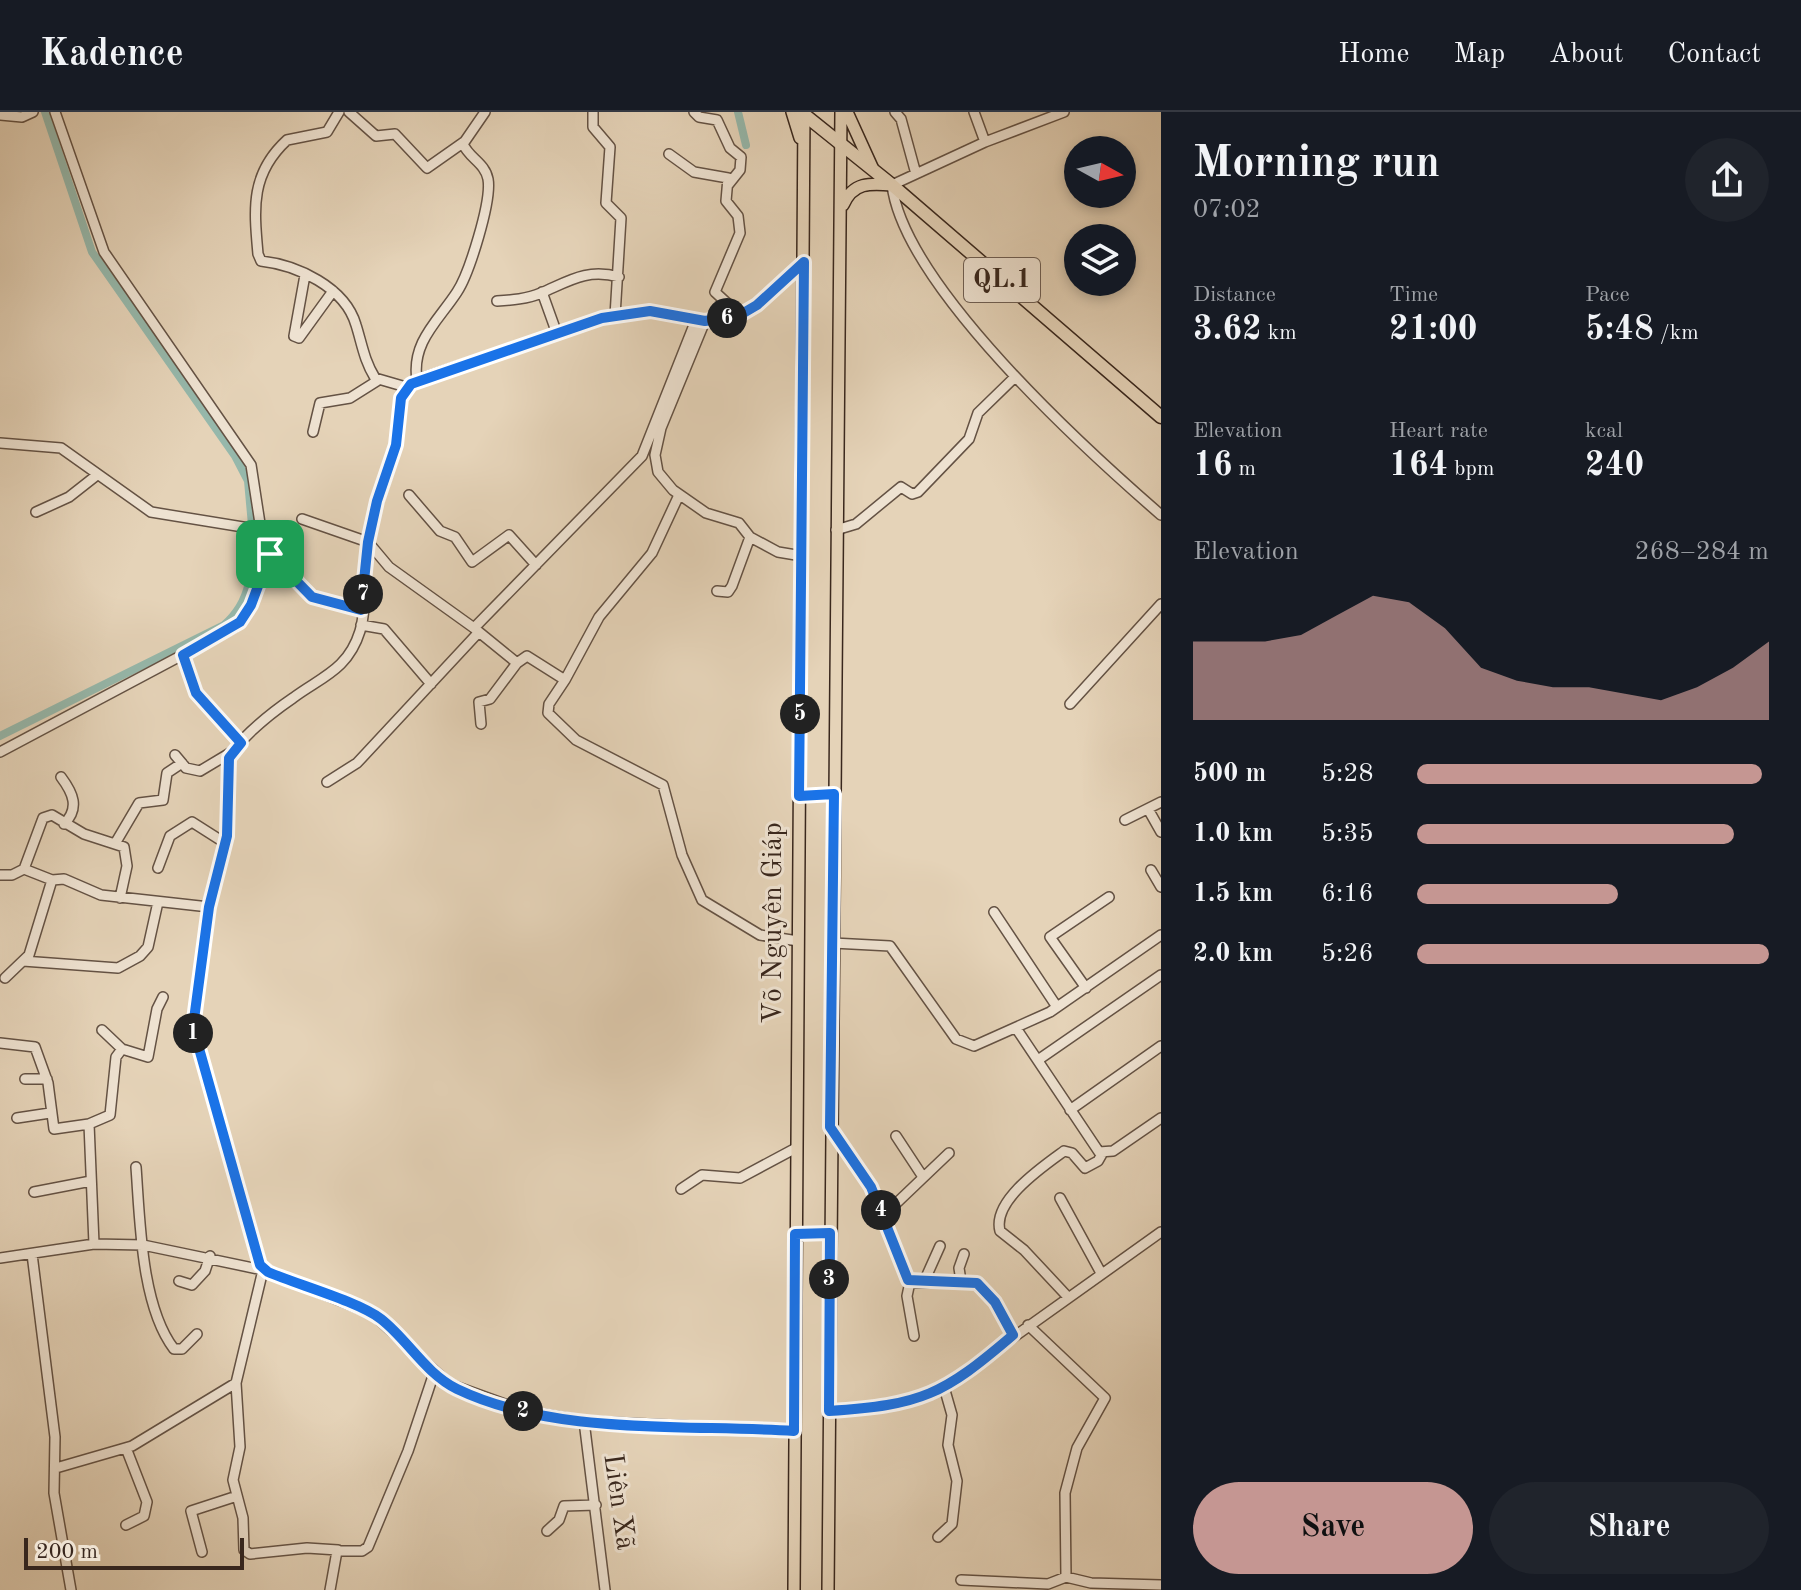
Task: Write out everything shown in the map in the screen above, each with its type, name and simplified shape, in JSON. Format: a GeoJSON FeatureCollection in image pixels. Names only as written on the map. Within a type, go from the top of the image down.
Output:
{"type":"FeatureCollection","features":[{"type":"Feature","properties":{"kind":"highway","name":"QL.1"},"geometry":{"type":"LineString","coordinates":[[800,113],[892,185],[1161,417]]}},
{"type":"Feature","properties":{"kind":"main road","name":"Võ Nguyên Giáp"},"geometry":{"type":"LineString","coordinates":[[828,1590],[836,530],[844,112]]}},
{"type":"Feature","properties":{"kind":"main road"},"geometry":{"type":"LineString","coordinates":[[844,112],[863,152],[878,174]]}},
{"type":"Feature","properties":{"kind":"main road","name":"Võ Nguyên Giáp"},"geometry":{"type":"LineString","coordinates":[[794,1590],[804,262],[804,151],[800,113]]}},
{"type":"Feature","properties":{"kind":"main road"},"geometry":{"type":"LineString","coordinates":[[841,213],[847,196],[855,188],[870,183],[892,185]]}},
{"type":"Feature","properties":{"kind":"main road"},"geometry":{"type":"LineString","coordinates":[[799,796],[834,794]]}},
{"type":"Feature","properties":{"kind":"main road"},"geometry":{"type":"LineString","coordinates":[[795,1234],[830,1233]]}},
{"type":"Feature","properties":{"kind":"street"},"geometry":{"type":"LineString","coordinates":[[0,115],[22,117],[33,112]]}},
{"type":"Feature","properties":{"kind":"street"},"geometry":{"type":"LineString","coordinates":[[55,112],[104,252],[251,465],[261,530],[270,554],[312,597],[361,610]]}},
{"type":"Feature","properties":{"kind":"street"},"geometry":{"type":"LineString","coordinates":[[339,112],[327,132],[295,136],[283,144],[264,172],[255,194],[261,261],[281,264],[333,291],[351,314],[364,358],[377,381]]}},
{"type":"Feature","properties":{"kind":"street"},"geometry":{"type":"LineString","coordinates":[[349,112],[376,136],[395,134],[427,168],[440,162],[464,142],[485,112]]}},
{"type":"Feature","properties":{"kind":"street"},"geometry":{"type":"LineString","coordinates":[[593,112],[593,127],[610,147],[605,194],[607,206],[621,218],[615,316]]}},
{"type":"Feature","properties":{"kind":"street"},"geometry":{"type":"LineString","coordinates":[[694,112],[699,117],[717,120],[730,148],[741,157],[742,164],[728,185]]}},
{"type":"Feature","properties":{"kind":"street"},"geometry":{"type":"LineString","coordinates":[[895,112],[901,119],[916,174]]}},
{"type":"Feature","properties":{"kind":"street"},"geometry":{"type":"LineString","coordinates":[[974,112],[973,117],[985,142]]}},
{"type":"Feature","properties":{"kind":"street"},"geometry":{"type":"LineString","coordinates":[[1064,112],[985,142],[892,185],[894,207],[939,283],[1015,377],[1109,470],[1161,515]]}},
{"type":"Feature","properties":{"kind":"street"},"geometry":{"type":"LineString","coordinates":[[417,380],[417,360],[427,335],[440,311],[459,288],[482,223],[488,181],[485,170],[466,150],[464,142]]}},
{"type":"Feature","properties":{"kind":"street"},"geometry":{"type":"LineString","coordinates":[[669,154],[694,172],[727,177],[727,204],[738,216],[740,233],[715,295],[740,315]]}},
{"type":"Feature","properties":{"kind":"street"},"geometry":{"type":"LineString","coordinates":[[116,842],[139,803],[163,800],[167,773],[178,759],[188,769],[203,771],[230,753],[285,703],[333,672],[352,648],[361,625],[368,542],[377,501],[396,445],[401,398],[406,387],[417,380],[556,331],[615,316],[650,311],[701,321],[740,315],[757,305],[804,262]]}},
{"type":"Feature","properties":{"kind":"street"},"geometry":{"type":"LineString","coordinates":[[497,301],[542,292],[565,279],[588,273],[619,277]]}},
{"type":"Feature","properties":{"kind":"street"},"geometry":{"type":"LineString","coordinates":[[305,275],[294,336],[299,338],[305,333],[333,291]]}},
{"type":"Feature","properties":{"kind":"street"},"geometry":{"type":"LineString","coordinates":[[542,292],[556,331]]}},
{"type":"Feature","properties":{"kind":"street"},"geometry":{"type":"LineString","coordinates":[[701,321],[657,445],[658,472],[679,495],[713,517],[739,523],[750,537],[778,552],[802,556]]}},
{"type":"Feature","properties":{"kind":"street"},"geometry":{"type":"LineString","coordinates":[[327,782],[357,763],[431,684],[476,630],[644,452],[701,321]]}},
{"type":"Feature","properties":{"kind":"street"},"geometry":{"type":"LineString","coordinates":[[836,530],[860,522],[901,487],[912,494],[918,492],[969,439],[978,413],[1015,377]]}},
{"type":"Feature","properties":{"kind":"street"},"geometry":{"type":"LineString","coordinates":[[313,432],[320,403],[350,398],[377,381],[406,387]]}},
{"type":"Feature","properties":{"kind":"street"},"geometry":{"type":"LineString","coordinates":[[0,443],[61,448],[151,512],[261,530]]}},
{"type":"Feature","properties":{"kind":"street"},"geometry":{"type":"LineString","coordinates":[[36,512],[69,497],[97,475]]}},
{"type":"Feature","properties":{"kind":"street"},"geometry":{"type":"LineString","coordinates":[[409,495],[440,531],[455,537],[472,562],[509,535],[536,565]]}},
{"type":"Feature","properties":{"kind":"street"},"geometry":{"type":"LineString","coordinates":[[679,495],[652,553],[599,617],[549,704],[548,713],[576,740],[663,785],[682,855],[702,900],[760,935],[798,941]]}},
{"type":"Feature","properties":{"kind":"street"},"geometry":{"type":"LineString","coordinates":[[302,519],[368,542],[389,567],[517,663]]}},
{"type":"Feature","properties":{"kind":"street"},"geometry":{"type":"LineString","coordinates":[[717,591],[728,592],[732,586],[750,537]]}},
{"type":"Feature","properties":{"kind":"street"},"geometry":{"type":"LineString","coordinates":[[0,752],[240,622],[251,605],[270,554]]}},
{"type":"Feature","properties":{"kind":"street"},"geometry":{"type":"LineString","coordinates":[[1070,704],[1161,604]]}},
{"type":"Feature","properties":{"kind":"street"},"geometry":{"type":"LineString","coordinates":[[361,625],[384,629],[431,684]]}},
{"type":"Feature","properties":{"kind":"street"},"geometry":{"type":"LineString","coordinates":[[183,655],[196,693],[241,743]]}},
{"type":"Feature","properties":{"kind":"street"},"geometry":{"type":"LineString","coordinates":[[481,724],[479,702],[490,699],[517,663],[527,656],[565,680]]}},
{"type":"Feature","properties":{"kind":"street"},"geometry":{"type":"LineString","coordinates":[[230,753],[225,843],[209,907],[194,1038],[263,1270],[236,1383],[241,1443],[233,1475],[248,1553],[307,1548],[359,1551],[368,1547],[408,1451],[434,1373]]}},
{"type":"Feature","properties":{"kind":"street"},"geometry":{"type":"LineString","coordinates":[[61,777],[74,804],[73,813],[64,824]]}},
{"type":"Feature","properties":{"kind":"street"},"geometry":{"type":"LineString","coordinates":[[1125,820],[1161,802]]}},
{"type":"Feature","properties":{"kind":"street"},"geometry":{"type":"LineString","coordinates":[[1148,809],[1161,832]]}},
{"type":"Feature","properties":{"kind":"street"},"geometry":{"type":"LineString","coordinates":[[0,875],[12,875],[24,869],[45,816],[52,815],[84,834],[124,847],[127,855],[120,898]]}},
{"type":"Feature","properties":{"kind":"street"},"geometry":{"type":"LineString","coordinates":[[158,868],[170,836],[192,822],[225,843]]}},
{"type":"Feature","properties":{"kind":"street"},"geometry":{"type":"LineString","coordinates":[[24,869],[52,880],[61,878],[91,892],[120,898],[209,907]]}},
{"type":"Feature","properties":{"kind":"street"},"geometry":{"type":"LineString","coordinates":[[1151,870],[1161,887]]}},
{"type":"Feature","properties":{"kind":"street"},"geometry":{"type":"LineString","coordinates":[[5,978],[29,955],[52,880]]}},
{"type":"Feature","properties":{"kind":"street"},"geometry":{"type":"LineString","coordinates":[[1086,988],[1050,937],[1109,897]]}},
{"type":"Feature","properties":{"kind":"street"},"geometry":{"type":"LineString","coordinates":[[23,961],[118,968],[140,956],[148,947],[158,902]]}},
{"type":"Feature","properties":{"kind":"street"},"geometry":{"type":"LineString","coordinates":[[994,912],[1057,1007]]}},
{"type":"Feature","properties":{"kind":"street"},"geometry":{"type":"LineString","coordinates":[[833,943],[890,946],[962,1044],[978,1045],[1057,1007],[1161,935]]}},
{"type":"Feature","properties":{"kind":"street"},"geometry":{"type":"LineString","coordinates":[[1038,1060],[1161,975]]}},
{"type":"Feature","properties":{"kind":"street"},"geometry":{"type":"LineString","coordinates":[[102,1030],[122,1049],[148,1057],[157,1006],[163,997]]}},
{"type":"Feature","properties":{"kind":"street"},"geometry":{"type":"LineString","coordinates":[[1016,1028],[1102,1154]]}},
{"type":"Feature","properties":{"kind":"street"},"geometry":{"type":"LineString","coordinates":[[0,1043],[33,1045],[47,1079],[50,1113],[56,1130],[109,1117],[115,1062],[122,1049]]}},
{"type":"Feature","properties":{"kind":"street"},"geometry":{"type":"LineString","coordinates":[[1070,1110],[1161,1046]]}},
{"type":"Feature","properties":{"kind":"street"},"geometry":{"type":"LineString","coordinates":[[25,1079],[47,1079]]}},
{"type":"Feature","properties":{"kind":"street"},"geometry":{"type":"LineString","coordinates":[[17,1118],[50,1113]]}},
{"type":"Feature","properties":{"kind":"street"},"geometry":{"type":"LineString","coordinates":[[1067,1296],[1000,1231],[999,1220],[1017,1187],[1064,1151],[1072,1153],[1085,1168],[1161,1118]]}},
{"type":"Feature","properties":{"kind":"street"},"geometry":{"type":"LineString","coordinates":[[89,1124],[94,1244]]}},
{"type":"Feature","properties":{"kind":"street"},"geometry":{"type":"LineString","coordinates":[[830,1127],[868,1182],[884,1215],[891,1242],[910,1282],[907,1296],[914,1336]]}},
{"type":"Feature","properties":{"kind":"street"},"geometry":{"type":"LineString","coordinates":[[896,1136],[923,1177]]}},
{"type":"Feature","properties":{"kind":"street"},"geometry":{"type":"LineString","coordinates":[[681,1189],[702,1175],[740,1178],[796,1148]]}},
{"type":"Feature","properties":{"kind":"street"},"geometry":{"type":"LineString","coordinates":[[884,1215],[949,1153]]}},
{"type":"Feature","properties":{"kind":"street"},"geometry":{"type":"LineString","coordinates":[[136,1167],[151,1294],[173,1348],[182,1349],[197,1334]]}},
{"type":"Feature","properties":{"kind":"street"},"geometry":{"type":"LineString","coordinates":[[34,1192],[91,1181]]}},
{"type":"Feature","properties":{"kind":"street"},"geometry":{"type":"LineString","coordinates":[[1060,1198],[1101,1273]]}},
{"type":"Feature","properties":{"kind":"street"},"geometry":{"type":"LineString","coordinates":[[829,1411],[902,1404],[944,1387],[1067,1296],[1161,1232]]}},
{"type":"Feature","properties":{"kind":"street"},"geometry":{"type":"LineString","coordinates":[[0,1258],[94,1244],[143,1245],[210,1256],[263,1270],[380,1318],[434,1373],[459,1390],[524,1411],[584,1421],[794,1431]]}},
{"type":"Feature","properties":{"kind":"street"},"geometry":{"type":"LineString","coordinates":[[928,1283],[927,1275],[940,1246]]}},
{"type":"Feature","properties":{"kind":"street"},"geometry":{"type":"LineString","coordinates":[[32,1254],[56,1468],[54,1493],[71,1590]]}},
{"type":"Feature","properties":{"kind":"street"},"geometry":{"type":"LineString","coordinates":[[961,1281],[959,1268],[964,1254]]}},
{"type":"Feature","properties":{"kind":"street"},"geometry":{"type":"LineString","coordinates":[[179,1281],[192,1285],[204,1273],[210,1256]]}},
{"type":"Feature","properties":{"kind":"street"},"geometry":{"type":"LineString","coordinates":[[910,1282],[977,1283],[987,1293],[1013,1335]]}},
{"type":"Feature","properties":{"kind":"street"},"geometry":{"type":"LineString","coordinates":[[1028,1325],[1105,1398],[1077,1448],[1065,1493],[1066,1577]]}},
{"type":"Feature","properties":{"kind":"street"},"geometry":{"type":"LineString","coordinates":[[56,1468],[126,1448],[236,1383]]}},
{"type":"Feature","properties":{"kind":"street"},"geometry":{"type":"LineString","coordinates":[[938,1537],[952,1524],[952,1502],[958,1491],[948,1445],[952,1415],[944,1387]]}},
{"type":"Feature","properties":{"kind":"street","name":"Liên Xã"},"geometry":{"type":"LineString","coordinates":[[584,1421],[605,1590]]}},
{"type":"Feature","properties":{"kind":"street"},"geometry":{"type":"LineString","coordinates":[[126,1448],[147,1509],[144,1516],[126,1525]]}},
{"type":"Feature","properties":{"kind":"street"},"geometry":{"type":"LineString","coordinates":[[202,1552],[191,1511],[237,1496]]}},
{"type":"Feature","properties":{"kind":"street"},"geometry":{"type":"LineString","coordinates":[[547,1531],[559,1520],[566,1505],[596,1505]]}},
{"type":"Feature","properties":{"kind":"street"},"geometry":{"type":"LineString","coordinates":[[330,1590],[338,1550]]}},
{"type":"Feature","properties":{"kind":"street"},"geometry":{"type":"LineString","coordinates":[[961,1580],[1048,1584],[1066,1577],[1091,1583],[1161,1585]]}},
{"type":"Feature","properties":{"kind":"waterway"},"geometry":{"type":"LineString","coordinates":[[45,112],[92,252],[235,456],[248,481],[252,525]]}},
{"type":"Feature","properties":{"kind":"waterway"},"geometry":{"type":"LineString","coordinates":[[738,112],[746,145]]}},
{"type":"Feature","properties":{"kind":"waterway"},"geometry":{"type":"LineString","coordinates":[[0,736],[224,625],[246,594],[251,571],[252,532]]}},
{"type":"Feature","properties":{"kind":"route"},"geometry":{"type":"LineString","coordinates":[[804,262],[799,796],[834,794],[830,1127],[871,1187],[908,1280],[913,1283],[977,1283],[995,1302],[1013,1335],[962,1377],[938,1391],[902,1404],[829,1411],[830,1233],[795,1234],[794,1431],[584,1421],[524,1411],[459,1390],[434,1373],[380,1318],[263,1270],[206,1082],[193,1027],[209,907],[227,836],[229,758],[241,743],[196,693],[183,655],[240,622],[251,605],[270,554],[312,597],[336,606],[361,610],[368,542],[377,501],[396,445],[401,398],[406,387],[417,380],[494,356],[556,331],[602,318],[650,311],[705,321],[740,315],[757,305],[804,262]]}}]}
